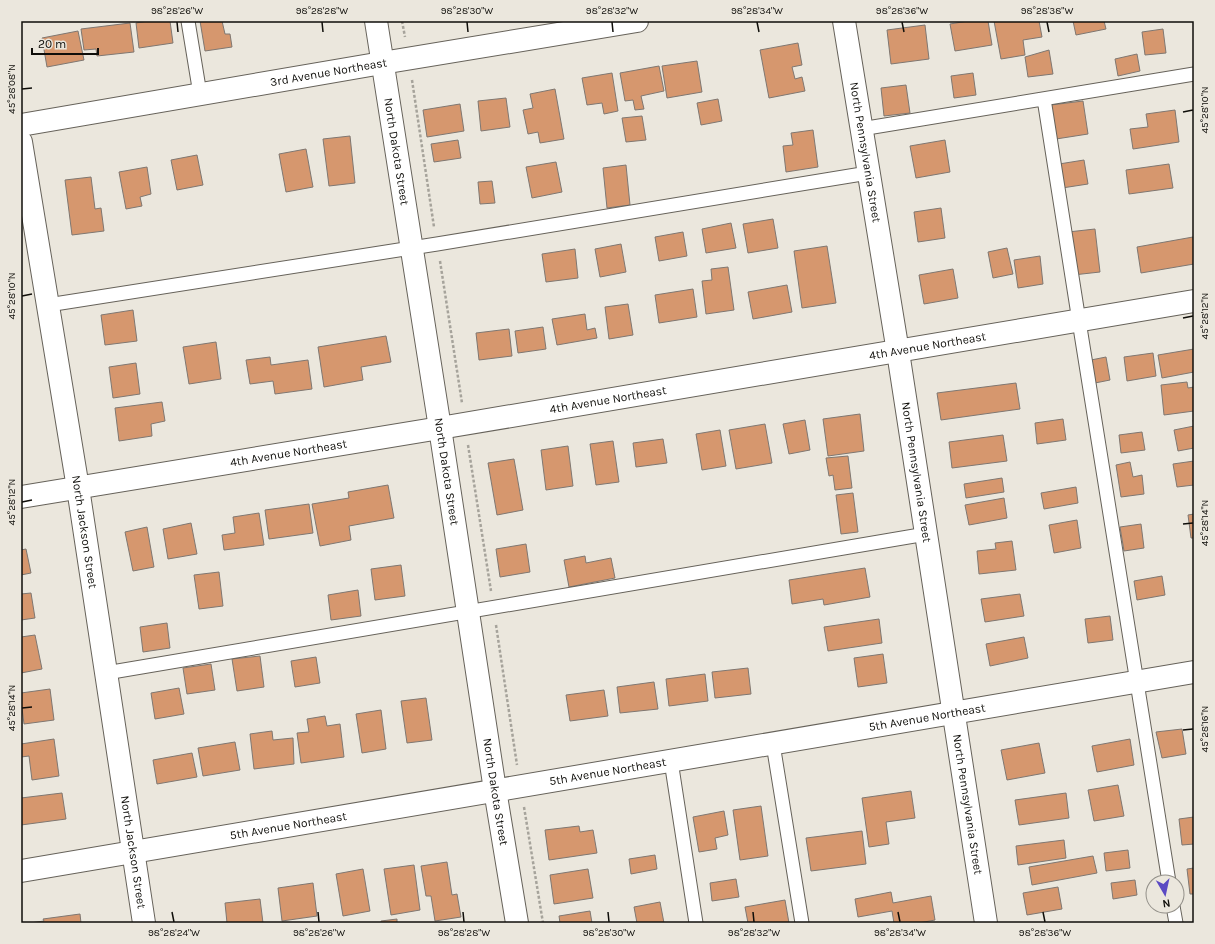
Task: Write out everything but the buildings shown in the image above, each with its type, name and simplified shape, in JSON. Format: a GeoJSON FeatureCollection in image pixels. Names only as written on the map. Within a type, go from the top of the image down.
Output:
{"type":"FeatureCollection","features":[{"type":"Feature","properties":{"kind":"street","name":"North Dakota Street"},"geometry":{"type":"LineString","coordinates":[[376,21],[516,923]]}},
{"type":"Feature","properties":{"kind":"street","name":"3rd Avenue Northeast"},"geometry":{"type":"LineString","coordinates":[[21,125],[637,21]]}},
{"type":"Feature","properties":{"kind":"street","name":"North Pennsylvania Street"},"geometry":{"type":"LineString","coordinates":[[844,21],[898,352],[986,923]]}},
{"type":"Feature","properties":{"kind":"street","name":"North Jackson Street"},"geometry":{"type":"LineString","coordinates":[[21,142],[78,488],[144,923]]}},
{"type":"Feature","properties":{"kind":"street","name":"4th Avenue Northeast"},"geometry":{"type":"LineString","coordinates":[[21,497],[898,352],[1194,301]]}},
{"type":"Feature","properties":{"kind":"street","name":"5th Avenue Northeast"},"geometry":{"type":"LineString","coordinates":[[21,871],[495,790],[954,714],[1194,672]]}},
{"type":"Feature","properties":{"kind":"lane"},"geometry":{"type":"LineString","coordinates":[[188,21],[200,94]]}},
{"type":"Feature","properties":{"kind":"lane"},"geometry":{"type":"LineString","coordinates":[[861,129],[1194,74]]}},
{"type":"Feature","properties":{"kind":"lane"},"geometry":{"type":"LineString","coordinates":[[1044,99],[1168,874]]}},
{"type":"Feature","properties":{"kind":"lane"},"geometry":{"type":"LineString","coordinates":[[48,305],[437,244],[868,173]]}},
{"type":"Feature","properties":{"kind":"lane"},"geometry":{"type":"LineString","coordinates":[[106,673],[926,534]]}},
{"type":"Feature","properties":{"kind":"lane"},"geometry":{"type":"LineString","coordinates":[[773,744],[802,923]]}},
{"type":"Feature","properties":{"kind":"lane"},"geometry":{"type":"LineString","coordinates":[[671,761],[696,923]]}},
{"type":"Feature","properties":{"kind":"path"},"geometry":{"type":"LineString","coordinates":[[402,21],[543,923]]}}]}
